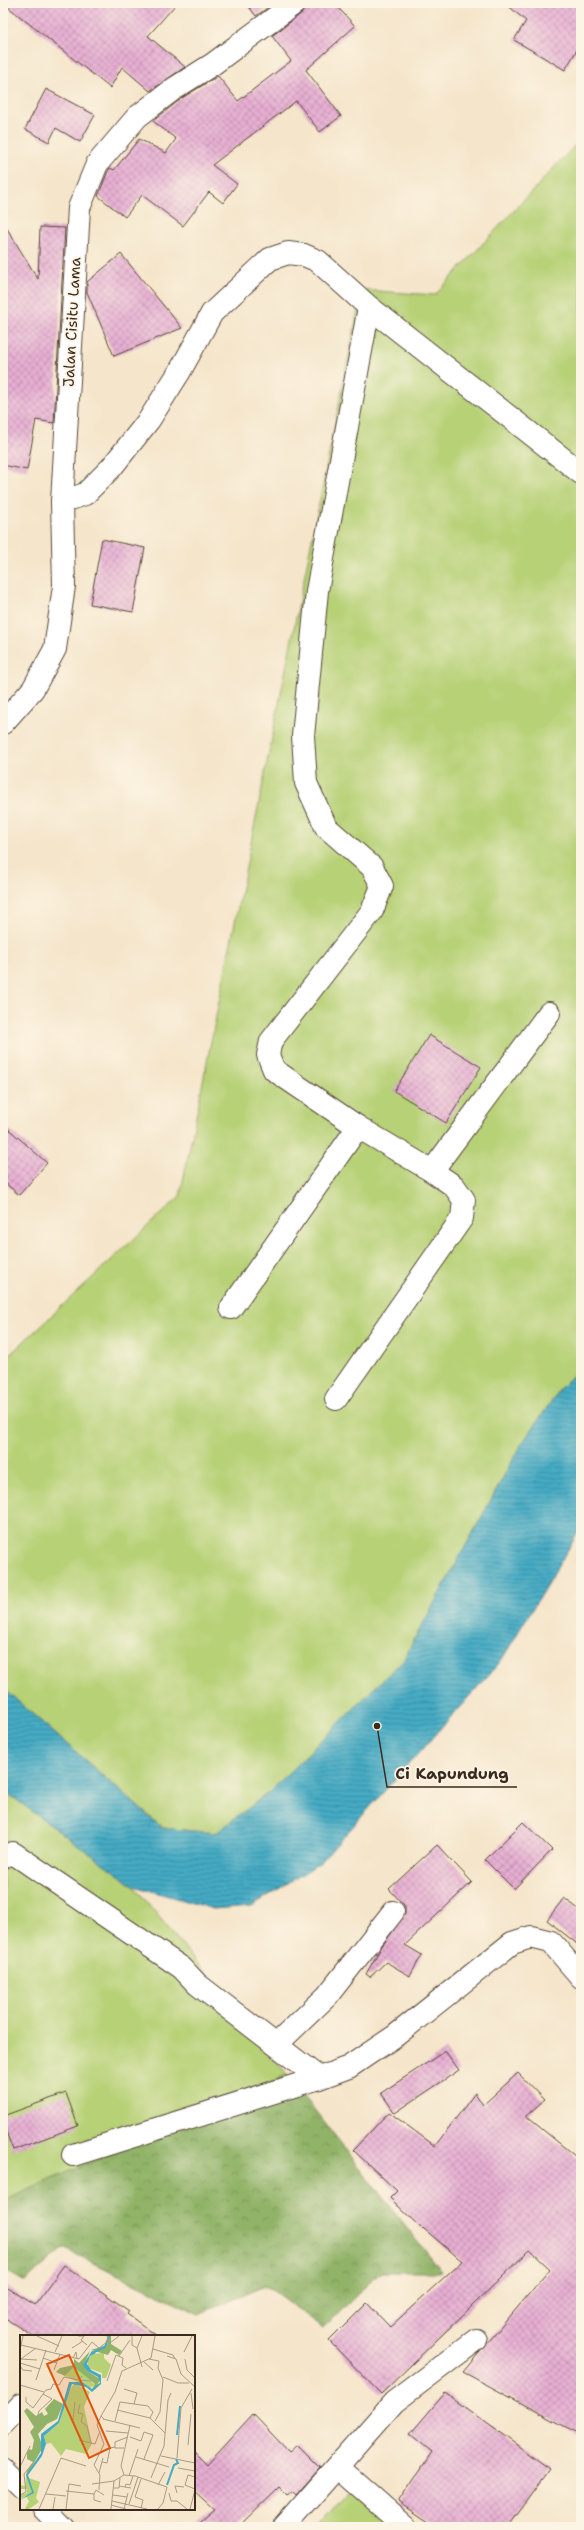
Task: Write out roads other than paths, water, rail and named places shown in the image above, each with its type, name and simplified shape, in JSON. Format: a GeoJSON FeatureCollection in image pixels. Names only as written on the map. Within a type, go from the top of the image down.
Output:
{"type":"FeatureCollection","features":[{"type":"Feature","properties":{"kind":"street","name":"Jalan Cisitu Lama"},"geometry":{"type":"LineString","coordinates":[[3,723],[33,689],[55,649],[64,586],[62,502],[79,208],[97,164],[137,117],[175,88],[213,64],[295,3]]}},
{"type":"Feature","properties":{"kind":"street"},"geometry":{"type":"LineString","coordinates":[[62,502],[85,494],[111,468],[149,420],[180,371],[212,313],[270,259],[288,253],[304,255],[318,261],[369,307],[581,473]]}},
{"type":"Feature","properties":{"kind":"street"},"geometry":{"type":"LineString","coordinates":[[336,1399],[462,1218],[464,1200],[454,1186],[432,1170],[358,1127],[274,1070],[268,1056],[271,1041],[372,912],[382,886],[372,866],[326,827],[306,783],[303,736],[317,591],[369,307]]}},
{"type":"Feature","properties":{"kind":"street"},"geometry":{"type":"LineString","coordinates":[[432,1170],[549,1013]]}},
{"type":"Feature","properties":{"kind":"street"},"geometry":{"type":"LineString","coordinates":[[231,1308],[358,1127]]}},
{"type":"Feature","properties":{"kind":"street"},"geometry":{"type":"LineString","coordinates":[[6,1852],[182,1968],[197,1984],[277,2044],[319,2078]]}},
{"type":"Feature","properties":{"kind":"street"},"geometry":{"type":"LineString","coordinates":[[277,2044],[327,1996],[393,1912]]}},
{"type":"Feature","properties":{"kind":"street"},"geometry":{"type":"LineString","coordinates":[[73,2155],[319,2078],[349,2067],[395,2036],[512,1943],[531,1937],[551,1942],[581,1978]]}},
{"type":"Feature","properties":{"kind":"street"},"geometry":{"type":"LineString","coordinates":[[284,2527],[338,2468],[394,2402],[476,2340]]}},
{"type":"Feature","properties":{"kind":"street"},"geometry":{"type":"LineString","coordinates":[[3,2424],[20,2406]]}},
{"type":"Feature","properties":{"kind":"street"},"geometry":{"type":"LineString","coordinates":[[338,2468],[405,2527]]}},
{"type":"Feature","properties":{"kind":"street"},"geometry":{"type":"LineString","coordinates":[[3,2469],[20,2486]]}},
{"type":"Feature","properties":{"kind":"street"},"geometry":{"type":"LineString","coordinates":[[45,2510],[62,2527]]}},
{"type":"Feature","properties":{"kind":"water"},"geometry":{"type":"Polygon","coordinates":[[[581,1368],[581,1528],[501,1661],[321,1862],[252,1906],[213,1909],[134,1886],[3,1790],[3,1688],[162,1828],[216,1833],[268,1793],[403,1660],[521,1445],[562,1386],[581,1368]]]}},
{"type":"Feature","properties":{"kind":"place","name":"Ci Kapundung"},"geometry":{"type":"Point","coordinates":[377,1726]}}]}
